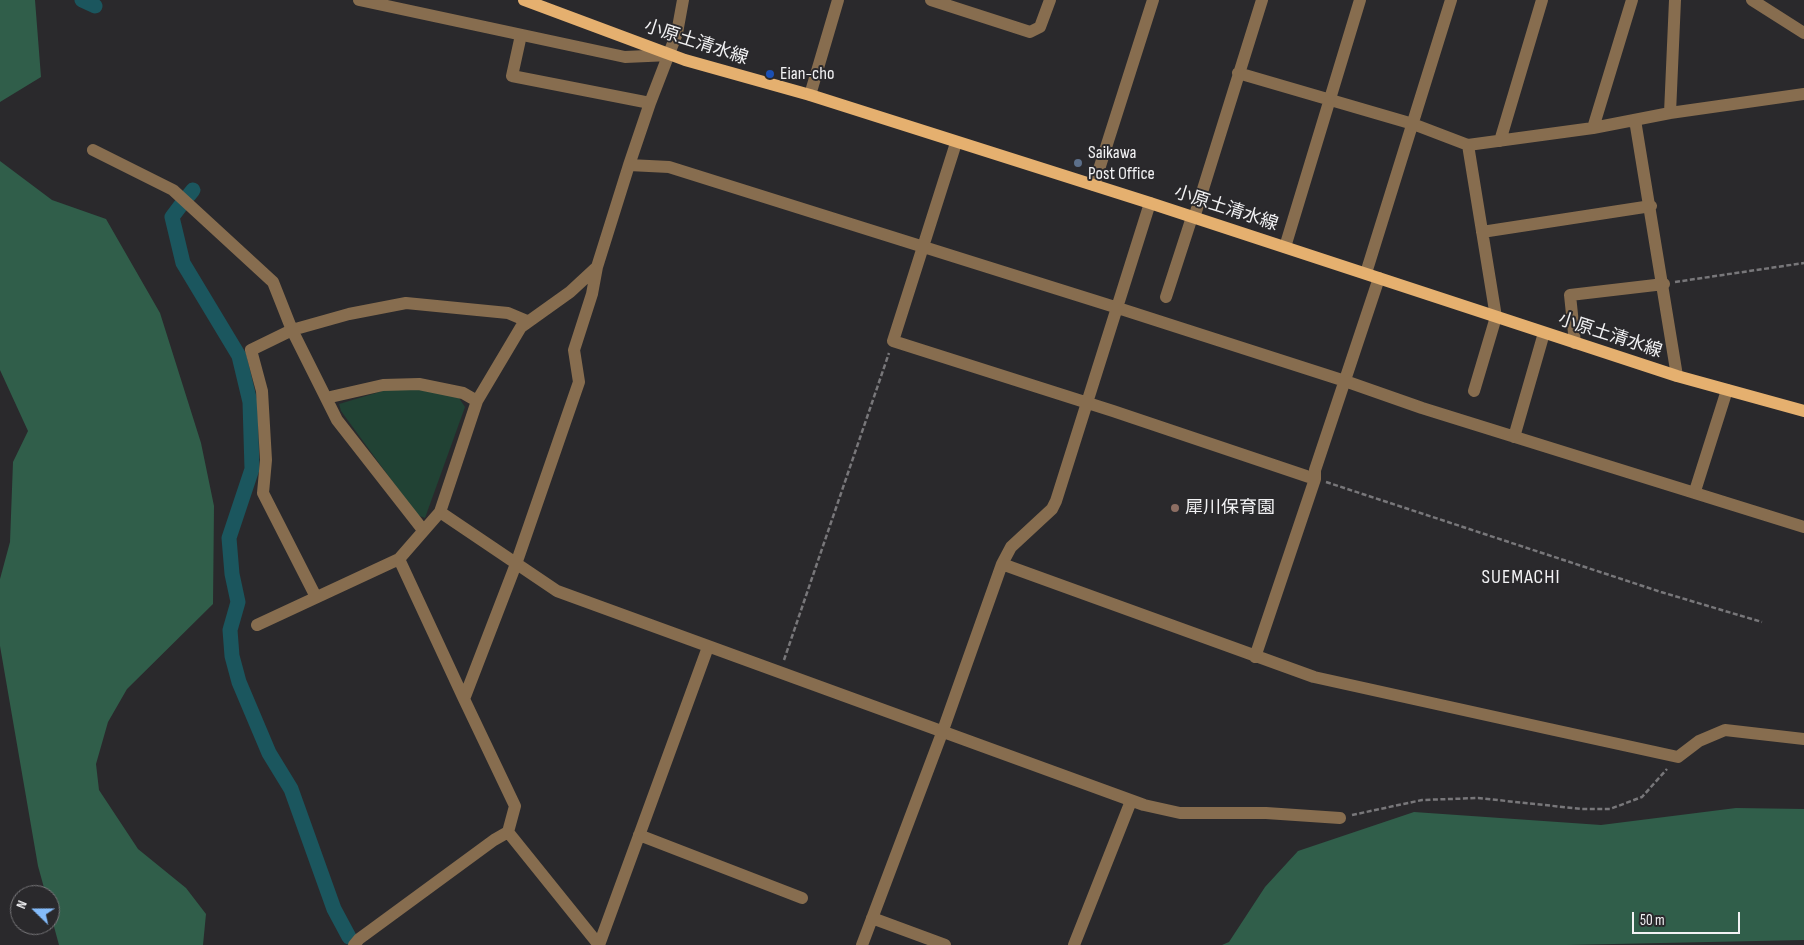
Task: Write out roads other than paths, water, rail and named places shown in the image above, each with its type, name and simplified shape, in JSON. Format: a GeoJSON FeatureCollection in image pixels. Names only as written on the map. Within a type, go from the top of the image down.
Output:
{"type":"FeatureCollection","features":[{"type":"Feature","properties":{"kind":"main road","name":"小原土清水線"},"geometry":{"type":"LineString","coordinates":[[524,0],[541,3],[670,55],[810,95],[956,143],[1094,185],[1678,376],[1804,411]]}},
{"type":"Feature","properties":{"kind":"street"},"geometry":{"type":"LineString","coordinates":[[359,0],[625,57],[670,55]]}},
{"type":"Feature","properties":{"kind":"street"},"geometry":{"type":"LineString","coordinates":[[464,699],[516,564],[579,382],[574,350],[592,294],[596,267],[650,103],[670,55],[677,33],[683,0]]}},
{"type":"Feature","properties":{"kind":"street"},"geometry":{"type":"LineString","coordinates":[[810,95],[838,0]]}},
{"type":"Feature","properties":{"kind":"street"},"geometry":{"type":"LineString","coordinates":[[931,0],[1030,32],[1040,27],[1050,0]]}},
{"type":"Feature","properties":{"kind":"street"},"geometry":{"type":"LineString","coordinates":[[1094,185],[1153,0]]}},
{"type":"Feature","properties":{"kind":"street"},"geometry":{"type":"LineString","coordinates":[[1166,297],[1262,0]]}},
{"type":"Feature","properties":{"kind":"street"},"geometry":{"type":"LineString","coordinates":[[1285,247],[1360,0]]}},
{"type":"Feature","properties":{"kind":"street"},"geometry":{"type":"LineString","coordinates":[[1366,273],[1451,0]]}},
{"type":"Feature","properties":{"kind":"street"},"geometry":{"type":"LineString","coordinates":[[1500,141],[1542,0]]}},
{"type":"Feature","properties":{"kind":"street"},"geometry":{"type":"LineString","coordinates":[[1594,128],[1632,0]]}},
{"type":"Feature","properties":{"kind":"street"},"geometry":{"type":"LineString","coordinates":[[1670,113],[1675,0]]}},
{"type":"Feature","properties":{"kind":"street"},"geometry":{"type":"LineString","coordinates":[[1752,0],[1804,34]]}},
{"type":"Feature","properties":{"kind":"street"},"geometry":{"type":"LineString","coordinates":[[521,35],[512,76],[650,103]]}},
{"type":"Feature","properties":{"kind":"street"},"geometry":{"type":"LineString","coordinates":[[1238,73],[1413,124],[1468,144],[1594,128],[1670,113],[1804,94]]}},
{"type":"Feature","properties":{"kind":"street"},"geometry":{"type":"LineString","coordinates":[[1635,120],[1651,206],[1678,376]]}},
{"type":"Feature","properties":{"kind":"street"},"geometry":{"type":"LineString","coordinates":[[956,143],[894,341],[1315,479]]}},
{"type":"Feature","properties":{"kind":"street"},"geometry":{"type":"LineString","coordinates":[[1468,144],[1496,317],[1474,391]]}},
{"type":"Feature","properties":{"kind":"street"},"geometry":{"type":"LineString","coordinates":[[93,150],[173,190],[273,282],[292,330],[337,420],[423,530]]}},
{"type":"Feature","properties":{"kind":"street"},"geometry":{"type":"LineString","coordinates":[[629,165],[669,167],[1345,380],[1422,408],[1804,526]]}},
{"type":"Feature","properties":{"kind":"street"},"geometry":{"type":"LineString","coordinates":[[862,945],[942,733],[1002,564],[1011,547],[1052,509],[1056,501],[1150,203]]}},
{"type":"Feature","properties":{"kind":"street"},"geometry":{"type":"LineString","coordinates":[[1482,232],[1651,206]]}},
{"type":"Feature","properties":{"kind":"street"},"geometry":{"type":"LineString","coordinates":[[257,625],[399,559],[440,512],[477,400],[521,327],[570,292],[596,267]]}},
{"type":"Feature","properties":{"kind":"street"},"geometry":{"type":"LineString","coordinates":[[1255,656],[1315,479],[1315,470],[1379,278]]}},
{"type":"Feature","properties":{"kind":"street"},"geometry":{"type":"LineString","coordinates":[[1575,343],[1570,295],[1664,284]]}},
{"type":"Feature","properties":{"kind":"street"},"geometry":{"type":"LineString","coordinates":[[316,598],[263,493],[266,460],[262,391],[251,350],[292,330],[349,314],[406,303],[508,313],[527,321]]}},
{"type":"Feature","properties":{"kind":"street"},"geometry":{"type":"LineString","coordinates":[[1514,437],[1544,333]]}},
{"type":"Feature","properties":{"kind":"street"},"geometry":{"type":"LineString","coordinates":[[326,398],[383,385],[419,384],[463,393],[477,400]]}},
{"type":"Feature","properties":{"kind":"street"},"geometry":{"type":"LineString","coordinates":[[1695,491],[1728,390]]}},
{"type":"Feature","properties":{"kind":"street"},"geometry":{"type":"LineString","coordinates":[[440,512],[556,591],[1131,801],[1180,813],[1266,814],[1340,818]]}},
{"type":"Feature","properties":{"kind":"street"},"geometry":{"type":"LineString","coordinates":[[354,945],[358,938],[494,840],[508,832],[515,806],[399,559]]}},
{"type":"Feature","properties":{"kind":"street"},"geometry":{"type":"LineString","coordinates":[[1002,564],[1314,677],[1678,757],[1699,741],[1725,730],[1804,739]]}},
{"type":"Feature","properties":{"kind":"street"},"geometry":{"type":"LineString","coordinates":[[599,945],[708,647]]}},
{"type":"Feature","properties":{"kind":"street"},"geometry":{"type":"LineString","coordinates":[[1790,736],[1804,729]]}},
{"type":"Feature","properties":{"kind":"street"},"geometry":{"type":"LineString","coordinates":[[1074,945],[1131,801]]}},
{"type":"Feature","properties":{"kind":"street"},"geometry":{"type":"LineString","coordinates":[[508,832],[599,945]]}},
{"type":"Feature","properties":{"kind":"street"},"geometry":{"type":"LineString","coordinates":[[639,834],[802,898]]}},
{"type":"Feature","properties":{"kind":"street"},"geometry":{"type":"LineString","coordinates":[[872,918],[945,945]]}},
{"type":"Feature","properties":{"kind":"waterway"},"geometry":{"type":"LineString","coordinates":[[82,0],[95,6]]}},
{"type":"Feature","properties":{"kind":"waterway"},"geometry":{"type":"LineString","coordinates":[[189,195],[193,190]]}},
{"type":"Feature","properties":{"kind":"waterway"},"geometry":{"type":"LineString","coordinates":[[181,205],[172,217],[183,263],[239,356],[250,402],[252,469],[229,538],[232,574],[238,602],[230,630],[232,656],[239,682],[269,753],[291,789],[334,909],[349,937]]}},
{"type":"Feature","properties":{"kind":"place","name":"Eian-cho"},"geometry":{"type":"Point","coordinates":[770,74]}},
{"type":"Feature","properties":{"kind":"place","name":"Saikawa Post Office"},"geometry":{"type":"Point","coordinates":[1078,163]}},
{"type":"Feature","properties":{"kind":"place","name":"犀川保育園"},"geometry":{"type":"Point","coordinates":[1175,508]}},
{"type":"Feature","properties":{"kind":"district","name":"SUEMACHI"},"geometry":{"type":"Point","coordinates":[1521,578]}}]}
